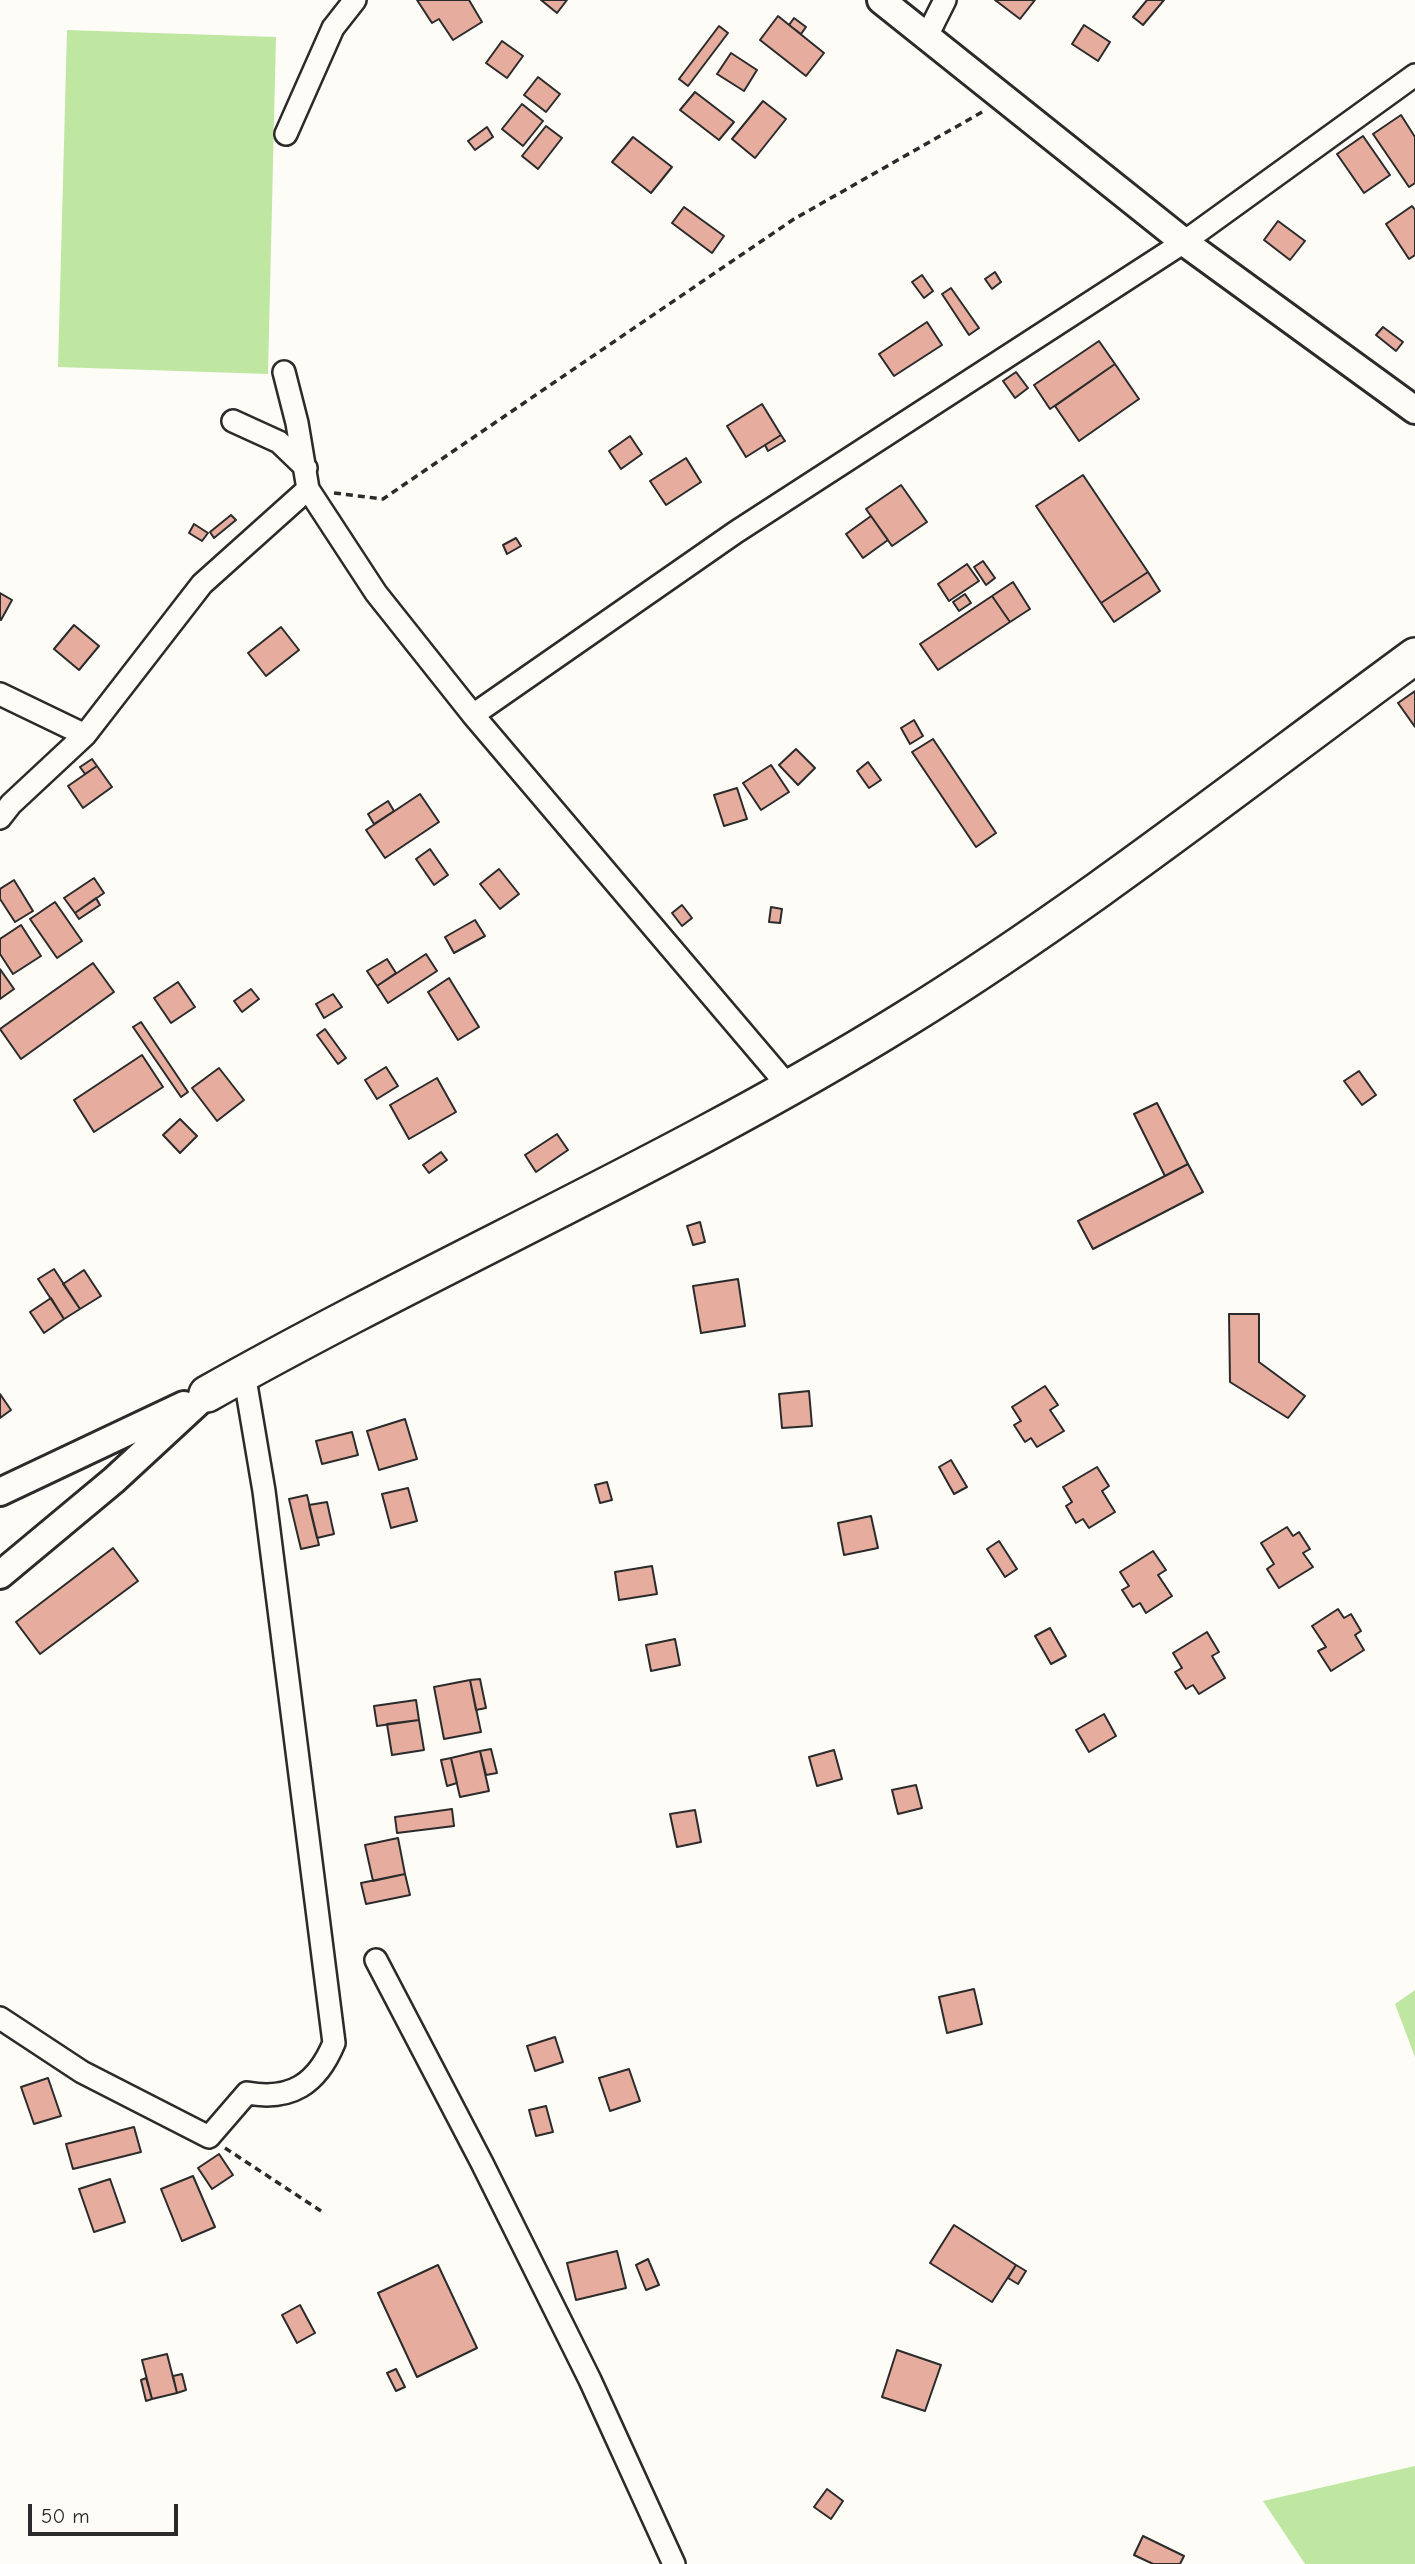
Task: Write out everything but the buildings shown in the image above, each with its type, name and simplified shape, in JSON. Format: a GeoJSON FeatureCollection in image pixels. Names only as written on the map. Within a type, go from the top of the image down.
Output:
{"type":"FeatureCollection","features":[{"type":"Feature","properties":{"kind":"highway"},"geometry":{"type":"LineString","coordinates":[[207,1394],[693,1143],[905,1020],[1017,946],[1415,656]]}},
{"type":"Feature","properties":{"kind":"street"},"geometry":{"type":"LineString","coordinates":[[286,134],[332,28],[355,0]]}},
{"type":"Feature","properties":{"kind":"street"},"geometry":{"type":"LineString","coordinates":[[881,0],[1184,242],[1415,410]]}},
{"type":"Feature","properties":{"kind":"street"},"geometry":{"type":"LineString","coordinates":[[928,36],[945,0]]}},
{"type":"Feature","properties":{"kind":"street"},"geometry":{"type":"LineString","coordinates":[[473,715],[736,532],[1184,242],[1415,75]]}},
{"type":"Feature","properties":{"kind":"street"},"geometry":{"type":"LineString","coordinates":[[284,372],[307,479]]}},
{"type":"Feature","properties":{"kind":"street"},"geometry":{"type":"LineString","coordinates":[[233,421],[279,442],[307,479],[376,593],[473,715],[789,1087]]}},
{"type":"Feature","properties":{"kind":"street"},"geometry":{"type":"LineString","coordinates":[[0,818],[10,804],[85,735],[202,584],[307,479]]}},
{"type":"Feature","properties":{"kind":"street"},"geometry":{"type":"LineString","coordinates":[[0,694],[85,735]]}},
{"type":"Feature","properties":{"kind":"street"},"geometry":{"type":"LineString","coordinates":[[0,2018],[82,2072],[209,2137],[247,2093],[268,2097],[297,2091],[324,2068],[334,2043],[265,1505],[244,1373]]}},
{"type":"Feature","properties":{"kind":"street"},"geometry":{"type":"LineString","coordinates":[[0,1492],[207,1394]]}},
{"type":"Feature","properties":{"kind":"street"},"geometry":{"type":"LineString","coordinates":[[0,1574],[114,1480],[207,1394]]}},
{"type":"Feature","properties":{"kind":"street"},"geometry":{"type":"LineString","coordinates":[[376,1961],[482,2162],[590,2380],[674,2564]]}},
{"type":"Feature","properties":{"kind":"path"},"geometry":{"type":"LineString","coordinates":[[307,479],[383,499],[794,219],[1006,98]]}},
{"type":"Feature","properties":{"kind":"path"},"geometry":{"type":"LineString","coordinates":[[209,2137],[321,2211]]}},
{"type":"Feature","properties":{"kind":"green space"},"geometry":{"type":"Polygon","coordinates":[[[67,30],[276,37],[268,374],[58,367],[67,30]]]}},
{"type":"Feature","properties":{"kind":"green space"},"geometry":{"type":"Polygon","coordinates":[[[1415,1990],[1415,2057],[1395,2004],[1415,1990]]]}},
{"type":"Feature","properties":{"kind":"green space"},"geometry":{"type":"Polygon","coordinates":[[[1415,2466],[1415,2564],[1305,2564],[1263,2501],[1415,2466]]]}}]}
